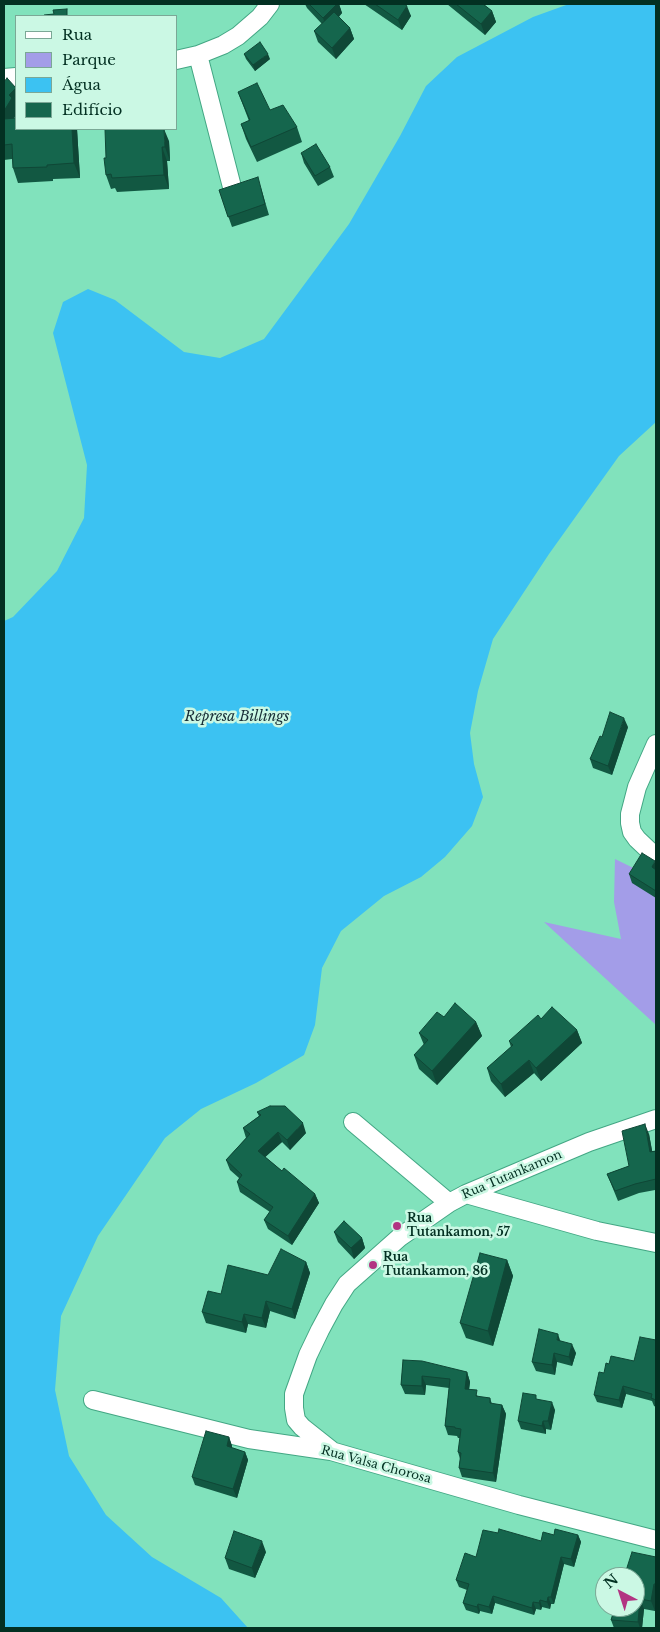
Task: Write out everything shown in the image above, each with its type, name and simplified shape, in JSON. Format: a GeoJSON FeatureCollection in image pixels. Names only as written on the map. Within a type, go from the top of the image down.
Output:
{"type":"FeatureCollection","features":[{"type":"Feature","properties":{"kind":"street"},"geometry":{"type":"LineString","coordinates":[[178,60],[198,55],[223,45],[238,36],[263,8]]}},
{"type":"Feature","properties":{"kind":"street"},"geometry":{"type":"LineString","coordinates":[[198,55],[232,187]]}},
{"type":"Feature","properties":{"kind":"street"},"geometry":{"type":"LineString","coordinates":[[656,744],[637,787],[630,814],[630,823],[632,832],[637,839],[656,857]]}},
{"type":"Feature","properties":{"kind":"street","name":"Rua Tutankamon"},"geometry":{"type":"LineString","coordinates":[[332,1451],[296,1420],[294,1394],[308,1355],[334,1304],[348,1284],[400,1236],[449,1203],[589,1142],[656,1119]]}},
{"type":"Feature","properties":{"kind":"street"},"geometry":{"type":"LineString","coordinates":[[353,1122],[449,1203]]}},
{"type":"Feature","properties":{"kind":"street"},"geometry":{"type":"LineString","coordinates":[[466,1194],[597,1231],[656,1243]]}},
{"type":"Feature","properties":{"kind":"street","name":"Rua Valsa Chorosa"},"geometry":{"type":"LineString","coordinates":[[92,1400],[249,1439],[332,1451],[519,1505],[656,1540]]}},
{"type":"Feature","properties":{"kind":"green space"},"geometry":{"type":"Polygon","coordinates":[[[615,859],[656,879],[656,1025],[544,922],[621,939],[614,902],[615,859]]]}},
{"type":"Feature","properties":{"kind":"water","name":"Represa Billings"},"geometry":{"type":"Polygon","coordinates":[[[569,4],[656,4],[656,422],[619,456],[549,554],[493,639],[478,691],[470,733],[474,764],[483,797],[472,826],[445,857],[421,877],[384,896],[341,931],[322,968],[315,1025],[304,1055],[256,1083],[201,1109],[165,1138],[98,1236],[61,1316],[55,1390],[69,1456],[106,1515],[152,1557],[221,1598],[248,1628],[4,1628],[4,621],[13,617],[57,571],[84,518],[87,465],[53,333],[63,302],[88,289],[115,300],[184,352],[220,358],[264,339],[349,224],[400,136],[426,86],[457,57],[533,17],[569,4]]]}},
{"type":"Feature","properties":{"kind":"building"},"geometry":{"type":"Polygon","coordinates":[[[309,4],[337,4],[323,18],[309,4]]]}},
{"type":"Feature","properties":{"kind":"building"},"geometry":{"type":"Polygon","coordinates":[[[375,4],[404,4],[407,6],[398,20],[375,4]]]}},
{"type":"Feature","properties":{"kind":"building"},"geometry":{"type":"Polygon","coordinates":[[[456,4],[483,4],[492,11],[481,24],[456,4]]]}},
{"type":"Feature","properties":{"kind":"building"},"geometry":{"type":"Polygon","coordinates":[[[67,9],[67,15],[44,15],[54,14],[53,10],[67,9]]]}},
{"type":"Feature","properties":{"kind":"building"},"geometry":{"type":"Polygon","coordinates":[[[334,12],[350,28],[332,48],[314,31],[334,12]]]}},
{"type":"Feature","properties":{"kind":"building"},"geometry":{"type":"Polygon","coordinates":[[[260,42],[268,54],[253,65],[244,54],[260,42]]]}},
{"type":"Feature","properties":{"kind":"building"},"geometry":{"type":"Polygon","coordinates":[[[7,78],[15,89],[9,95],[12,98],[4,111],[4,82],[7,78]]]}},
{"type":"Feature","properties":{"kind":"building"},"geometry":{"type":"Polygon","coordinates":[[[257,83],[270,110],[283,105],[297,127],[251,147],[241,124],[250,120],[238,92],[257,83]]]}},
{"type":"Feature","properties":{"kind":"building"},"geometry":{"type":"Polygon","coordinates":[[[15,118],[15,130],[72,130],[74,163],[47,165],[47,167],[13,168],[12,144],[4,145],[4,119],[15,118]]]}},
{"type":"Feature","properties":{"kind":"building"},"geometry":{"type":"Polygon","coordinates":[[[105,130],[164,130],[165,147],[162,147],[164,175],[112,178],[111,174],[106,175],[104,158],[106,158],[105,130]]]}},
{"type":"Feature","properties":{"kind":"building"},"geometry":{"type":"Polygon","coordinates":[[[316,144],[330,167],[315,176],[301,153],[316,144]]]}},
{"type":"Feature","properties":{"kind":"building"},"geometry":{"type":"Polygon","coordinates":[[[258,177],[265,204],[228,217],[219,190],[258,177]]]}},
{"type":"Feature","properties":{"kind":"building"},"geometry":{"type":"Polygon","coordinates":[[[610,712],[624,718],[608,766],[590,759],[600,736],[602,737],[610,712]]]}},
{"type":"Feature","properties":{"kind":"building"},"geometry":{"type":"Polygon","coordinates":[[[642,853],[655,861],[652,867],[656,870],[656,891],[629,874],[642,853]]]}},
{"type":"Feature","properties":{"kind":"building"},"geometry":{"type":"Polygon","coordinates":[[[455,1003],[476,1022],[432,1071],[414,1055],[428,1040],[419,1033],[437,1012],[444,1017],[455,1003]]]}},
{"type":"Feature","properties":{"kind":"building"},"geometry":{"type":"Polygon","coordinates":[[[552,1007],[577,1030],[536,1068],[529,1060],[501,1084],[487,1068],[513,1045],[509,1041],[538,1015],[541,1019],[552,1007]]]}},
{"type":"Feature","properties":{"kind":"building"},"geometry":{"type":"Polygon","coordinates":[[[270,1106],[285,1106],[303,1123],[287,1140],[278,1132],[258,1151],[282,1171],[284,1168],[315,1194],[288,1236],[264,1220],[273,1207],[237,1182],[242,1175],[226,1160],[250,1134],[243,1128],[261,1115],[257,1112],[270,1106]]]}},
{"type":"Feature","properties":{"kind":"building"},"geometry":{"type":"Polygon","coordinates":[[[645,1124],[650,1152],[656,1151],[656,1179],[615,1191],[607,1174],[629,1166],[622,1131],[645,1124]]]}},
{"type":"Feature","properties":{"kind":"building"},"geometry":{"type":"Polygon","coordinates":[[[344,1221],[362,1238],[351,1248],[334,1232],[344,1221]]]}},
{"type":"Feature","properties":{"kind":"building"},"geometry":{"type":"Polygon","coordinates":[[[281,1249],[306,1262],[292,1309],[266,1301],[262,1318],[244,1314],[242,1322],[202,1312],[208,1291],[221,1294],[228,1265],[268,1275],[281,1249]]]}},
{"type":"Feature","properties":{"kind":"building"},"geometry":{"type":"Polygon","coordinates":[[[480,1253],[507,1260],[488,1331],[460,1323],[480,1253]]]}},
{"type":"Feature","properties":{"kind":"building"},"geometry":{"type":"Polygon","coordinates":[[[539,1329],[558,1334],[557,1340],[572,1344],[569,1357],[554,1353],[552,1365],[532,1362],[539,1329]]]}},
{"type":"Feature","properties":{"kind":"building"},"geometry":{"type":"Polygon","coordinates":[[[640,1337],[656,1340],[656,1400],[651,1398],[652,1394],[623,1386],[619,1400],[594,1395],[599,1372],[604,1373],[606,1363],[609,1364],[611,1356],[634,1361],[640,1337]]]}},
{"type":"Feature","properties":{"kind":"building"},"geometry":{"type":"Polygon","coordinates":[[[403,1360],[422,1361],[467,1372],[465,1389],[477,1390],[476,1396],[490,1398],[490,1403],[502,1405],[493,1473],[459,1468],[461,1453],[458,1452],[461,1429],[445,1426],[450,1379],[422,1376],[422,1386],[401,1385],[403,1360]]]}},
{"type":"Feature","properties":{"kind":"building"},"geometry":{"type":"Polygon","coordinates":[[[523,1393],[536,1395],[536,1399],[552,1402],[548,1421],[543,1421],[542,1426],[518,1421],[523,1393]]]}},
{"type":"Feature","properties":{"kind":"building"},"geometry":{"type":"Polygon","coordinates":[[[206,1431],[229,1437],[227,1446],[245,1452],[233,1489],[192,1477],[206,1431]]]}},
{"type":"Feature","properties":{"kind":"building"},"geometry":{"type":"Polygon","coordinates":[[[499,1529],[541,1541],[543,1532],[554,1535],[555,1529],[578,1535],[571,1559],[561,1557],[551,1597],[548,1597],[547,1602],[540,1600],[539,1603],[533,1602],[532,1608],[493,1596],[489,1607],[478,1604],[477,1607],[463,1603],[469,1584],[456,1580],[465,1553],[476,1557],[483,1530],[498,1533],[499,1529]]]}},
{"type":"Feature","properties":{"kind":"building"},"geometry":{"type":"Polygon","coordinates":[[[234,1531],[262,1541],[252,1568],[225,1558],[234,1531]]]}},
{"type":"Feature","properties":{"kind":"building"},"geometry":{"type":"Polygon","coordinates":[[[632,1552],[656,1557],[656,1584],[654,1584],[651,1601],[645,1600],[645,1567],[627,1567],[632,1552]]]}},
{"type":"Feature","properties":{"kind":"building"},"geometry":{"type":"Polygon","coordinates":[[[612,1617],[638,1617],[638,1622],[611,1620],[612,1617]]]}},
{"type":"Feature","properties":{"kind":"place","name":"Rua Tutankamon, 57"},"geometry":{"type":"Point","coordinates":[397,1226]}},
{"type":"Feature","properties":{"kind":"place","name":"Rua Tutankamon, 86"},"geometry":{"type":"Point","coordinates":[373,1265]}}]}
